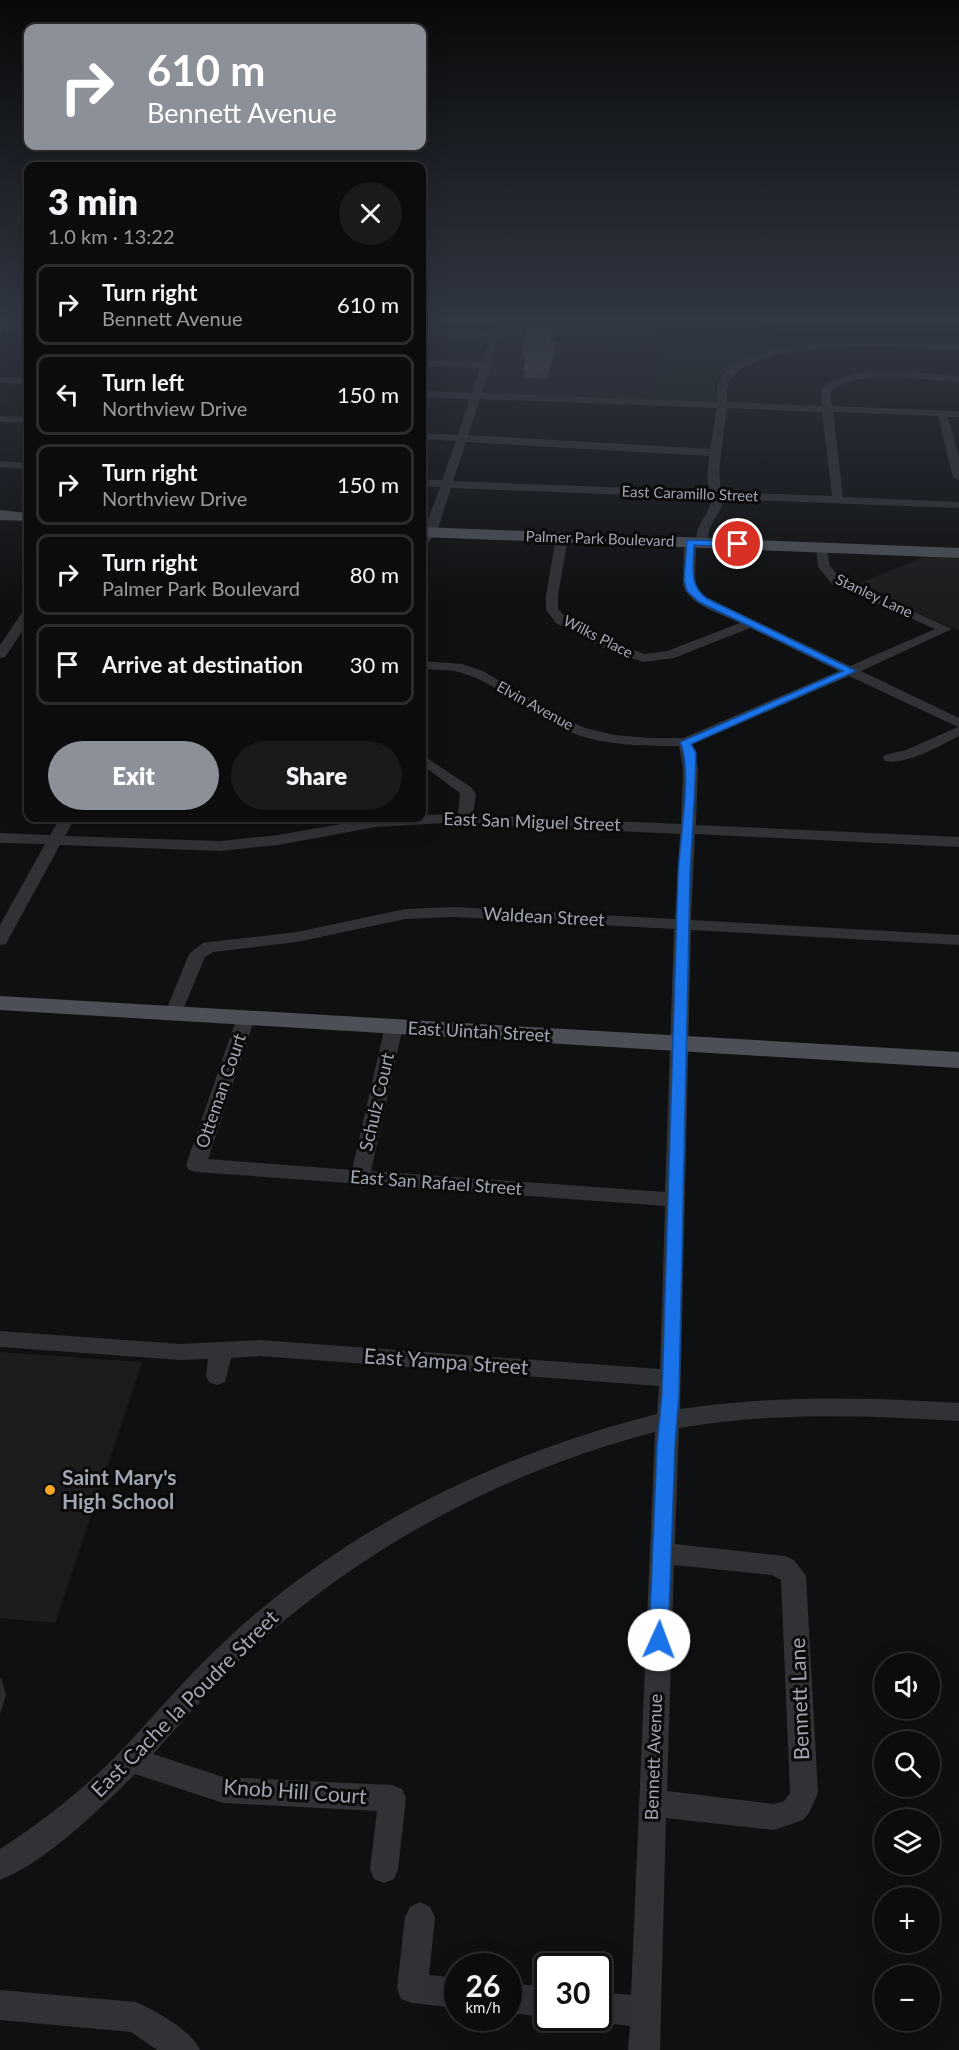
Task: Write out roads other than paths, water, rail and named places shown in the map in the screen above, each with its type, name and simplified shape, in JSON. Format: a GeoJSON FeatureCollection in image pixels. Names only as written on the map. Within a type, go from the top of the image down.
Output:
{"type":"FeatureCollection","features":[{"type":"Feature","properties":{"kind":"main road"},"geometry":{"type":"LineString","coordinates":[[0,515],[24,517]]}},
{"type":"Feature","properties":{"kind":"main road","name":"Palmer Park Boulevard"},"geometry":{"type":"LineString","coordinates":[[426,536],[696,542],[959,553]]}},
{"type":"Feature","properties":{"kind":"main road","name":"East Uintah Street"},"geometry":{"type":"LineString","coordinates":[[0,1003],[959,1059]]}},
{"type":"Feature","properties":{"kind":"street"},"geometry":{"type":"LineString","coordinates":[[426,531],[447,484],[471,414]]}},
{"type":"Feature","properties":{"kind":"street"},"geometry":{"type":"LineString","coordinates":[[721,414],[713,478],[716,495],[715,508],[696,542],[689,580],[691,591],[702,600],[959,723]]}},
{"type":"Feature","properties":{"kind":"street"},"geometry":{"type":"LineString","coordinates":[[828,414],[838,500]]}},
{"type":"Feature","properties":{"kind":"street"},"geometry":{"type":"LineString","coordinates":[[942,414],[959,477]]}},
{"type":"Feature","properties":{"kind":"street"},"geometry":{"type":"LineString","coordinates":[[0,419],[24,420]]}},
{"type":"Feature","properties":{"kind":"street"},"geometry":{"type":"LineString","coordinates":[[426,436],[614,449],[716,453]]}},
{"type":"Feature","properties":{"kind":"street"},"geometry":{"type":"LineString","coordinates":[[0,464],[24,466]]}},
{"type":"Feature","properties":{"kind":"street","name":"East Caramillo Street"},"geometry":{"type":"LineString","coordinates":[[426,483],[959,506]]}},
{"type":"Feature","properties":{"kind":"street","name":"Wilks Place"},"geometry":{"type":"LineString","coordinates":[[562,538],[552,595],[552,610],[561,620],[617,650],[637,657],[661,657],[751,623]]}},
{"type":"Feature","properties":{"kind":"street","name":"Stanley Lane"},"geometry":{"type":"LineString","coordinates":[[822,548],[824,567],[837,581],[946,629],[851,671]]}},
{"type":"Feature","properties":{"kind":"street"},"geometry":{"type":"LineString","coordinates":[[0,654],[24,620]]}},
{"type":"Feature","properties":{"kind":"street","name":"Elvin Avenue"},"geometry":{"type":"LineString","coordinates":[[426,666],[462,668],[478,674],[570,727],[591,735],[613,739],[685,742]]}},
{"type":"Feature","properties":{"kind":"street"},"geometry":{"type":"LineString","coordinates":[[685,742],[851,671]]}},
{"type":"Feature","properties":{"kind":"street"},"geometry":{"type":"LineString","coordinates":[[890,758],[911,753],[959,731]]}},
{"type":"Feature","properties":{"kind":"street","name":"Bennett Avenue"},"geometry":{"type":"LineString","coordinates":[[644,2050],[662,1553],[671,1378],[682,924],[690,753],[685,742]]}},
{"type":"Feature","properties":{"kind":"street"},"geometry":{"type":"LineString","coordinates":[[426,762],[466,790],[468,794],[465,818]]}},
{"type":"Feature","properties":{"kind":"street","name":"East San Miguel Street"},"geometry":{"type":"LineString","coordinates":[[426,819],[465,818],[959,842]]}},
{"type":"Feature","properties":{"kind":"street"},"geometry":{"type":"LineString","coordinates":[[0,940],[65,822]]}},
{"type":"Feature","properties":{"kind":"street","name":"East San Miguel Street"},"geometry":{"type":"LineString","coordinates":[[0,838],[220,846],[278,840],[378,822]]}},
{"type":"Feature","properties":{"kind":"street","name":"Waldean Street"},"geometry":{"type":"LineString","coordinates":[[174,1013],[198,954],[208,947],[218,944],[297,937],[405,914],[432,912],[959,940]]}},
{"type":"Feature","properties":{"kind":"street","name":"Otteman Court"},"geometry":{"type":"LineString","coordinates":[[196,1165],[246,1017]]}},
{"type":"Feature","properties":{"kind":"street","name":"Schulz Court"},"geometry":{"type":"LineString","coordinates":[[360,1177],[394,1026]]}},
{"type":"Feature","properties":{"kind":"street","name":"East San Rafael Street"},"geometry":{"type":"LineString","coordinates":[[196,1165],[676,1200]]}},
{"type":"Feature","properties":{"kind":"street","name":"East Yampa Street"},"geometry":{"type":"LineString","coordinates":[[0,1339],[181,1352],[260,1348],[671,1378]]}},
{"type":"Feature","properties":{"kind":"street"},"geometry":{"type":"LineString","coordinates":[[217,1376],[221,1350]]}},
{"type":"Feature","properties":{"kind":"street"},"geometry":{"type":"LineString","coordinates":[[669,1420],[801,1406],[860,1405],[959,1412]]}},
{"type":"Feature","properties":{"kind":"street","name":"East Cache la Poudre Street"},"geometry":{"type":"LineString","coordinates":[[0,1866],[62,1823],[130,1760],[191,1692],[247,1636],[311,1584],[376,1540],[421,1514],[510,1472],[600,1440],[669,1420]]}},
{"type":"Feature","properties":{"kind":"street","name":"Bennett Lane"},"geometry":{"type":"LineString","coordinates":[[653,1803],[774,1817],[789,1815],[800,1805],[804,1793],[793,1576],[785,1567],[772,1564],[662,1553]]}},
{"type":"Feature","properties":{"kind":"street","name":"Knob Hill Court"},"geometry":{"type":"LineString","coordinates":[[130,1760],[223,1790],[392,1798],[384,1869]]}},
{"type":"Feature","properties":{"kind":"street"},"geometry":{"type":"LineString","coordinates":[[420,1917],[412,1988],[444,1991]]}},
{"type":"Feature","properties":{"kind":"street"},"geometry":{"type":"LineString","coordinates":[[0,2005],[136,2017],[184,2050]]}},
{"type":"Feature","properties":{"kind":"street"},"geometry":{"type":"LineString","coordinates":[[612,2008],[645,2012]]}},
{"type":"Feature","properties":{"kind":"place","name":"Saint Mary's High School"},"geometry":{"type":"Point","coordinates":[50,1490]}}]}
